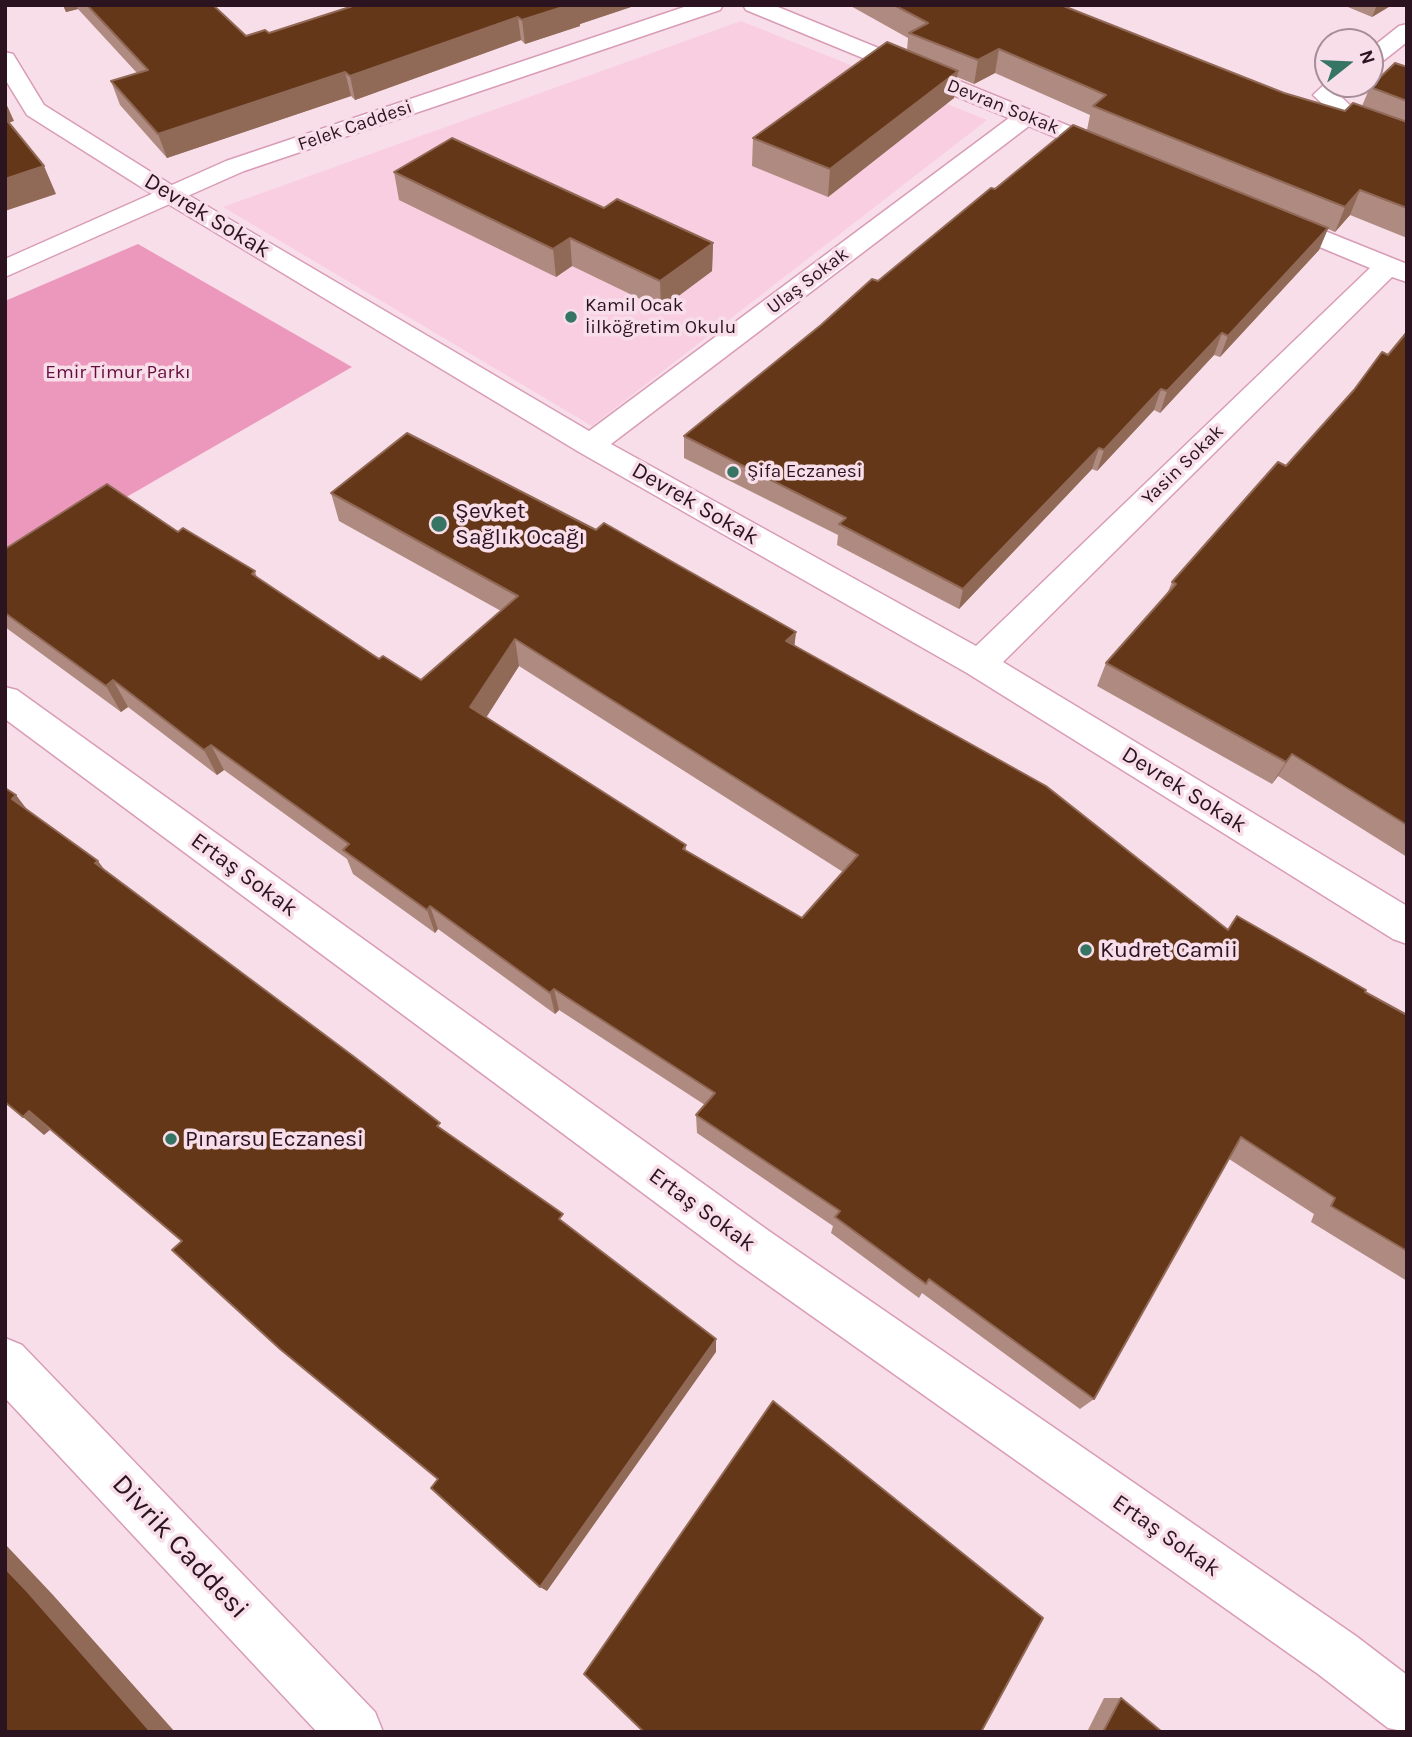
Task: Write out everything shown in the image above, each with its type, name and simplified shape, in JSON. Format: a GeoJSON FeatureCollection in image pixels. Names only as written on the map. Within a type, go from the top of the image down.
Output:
{"type":"FeatureCollection","features":[{"type":"Feature","properties":{"kind":"street","name":"Felek Caddesi"},"geometry":{"type":"LineString","coordinates":[[5,269],[235,166],[712,5]]}},
{"type":"Feature","properties":{"kind":"street","name":"Devran Sokak"},"geometry":{"type":"LineString","coordinates":[[754,5],[1130,159]]}},
{"type":"Feature","properties":{"kind":"street"},"geometry":{"type":"LineString","coordinates":[[1384,49],[1407,31]]}},
{"type":"Feature","properties":{"kind":"street","name":"Devrek Sokak"},"geometry":{"type":"LineString","coordinates":[[5,59],[35,110],[169,194],[590,444],[979,664],[1407,927]]}},
{"type":"Feature","properties":{"kind":"street"},"geometry":{"type":"LineString","coordinates":[[1328,98],[1353,120],[1407,140]]}},
{"type":"Feature","properties":{"kind":"street","name":"Ulaş Sokak"},"geometry":{"type":"LineString","coordinates":[[590,444],[1026,117]]}},
{"type":"Feature","properties":{"kind":"street"},"geometry":{"type":"LineString","coordinates":[[1259,213],[1397,270]]}},
{"type":"Feature","properties":{"kind":"street","name":"Yasin Sokak"},"geometry":{"type":"LineString","coordinates":[[979,664],[1397,270]]}},
{"type":"Feature","properties":{"kind":"street","name":"Ertaş Sokak"},"geometry":{"type":"LineString","coordinates":[[5,700],[753,1247],[1326,1647],[1407,1709]]}},
{"type":"Feature","properties":{"kind":"street","name":"Divrik Caddesi"},"geometry":{"type":"LineString","coordinates":[[5,1362],[355,1732]]}},
{"type":"Feature","properties":{"kind":"shaded area","name":"Kamil Ocak İilköğretim Okulu"},"geometry":{"type":"Polygon","coordinates":[[[741,21],[987,120],[592,426],[223,207],[741,21]]]}},
{"type":"Feature","properties":{"kind":"green space","name":"Emir Timur Parkı"},"geometry":{"type":"Polygon","coordinates":[[[138,244],[352,367],[5,567],[5,301],[138,244]]]}},
{"type":"Feature","properties":{"kind":"building"},"geometry":{"type":"Polygon","coordinates":[[[87,5],[213,5],[246,36],[265,30],[269,33],[356,5],[569,5],[522,20],[518,17],[350,76],[345,72],[158,134],[111,81],[148,70],[87,5]]]}},
{"type":"Feature","properties":{"kind":"building"},"geometry":{"type":"Polygon","coordinates":[[[894,5],[1061,5],[1284,93],[1345,111],[1353,103],[1407,122],[1407,208],[1360,190],[1345,207],[1093,106],[1106,95],[999,49],[978,60],[909,33],[928,23],[894,5]]]}},
{"type":"Feature","properties":{"kind":"building"},"geometry":{"type":"Polygon","coordinates":[[[887,42],[958,71],[830,169],[753,138],[887,42]]]}},
{"type":"Feature","properties":{"kind":"building"},"geometry":{"type":"Polygon","coordinates":[[[1395,63],[1407,67],[1407,101],[1384,92],[1384,74],[1395,63]]]}},
{"type":"Feature","properties":{"kind":"building"},"geometry":{"type":"Polygon","coordinates":[[[5,118],[44,166],[5,179],[5,118]]]}},
{"type":"Feature","properties":{"kind":"building"},"geometry":{"type":"Polygon","coordinates":[[[1073,125],[1328,228],[1228,336],[1222,333],[1167,391],[1161,389],[1104,450],[1099,448],[963,589],[839,524],[846,518],[684,436],[821,325],[872,279],[878,281],[1073,125]]]}},
{"type":"Feature","properties":{"kind":"building"},"geometry":{"type":"Polygon","coordinates":[[[452,138],[604,208],[617,199],[713,243],[660,281],[570,238],[553,249],[394,172],[452,138]]]}},
{"type":"Feature","properties":{"kind":"building"},"geometry":{"type":"Polygon","coordinates":[[[1407,332],[1407,825],[1292,754],[1286,762],[1106,663],[1176,584],[1172,582],[1278,462],[1286,466],[1354,390],[1382,352],[1388,355],[1407,332]]]}},
{"type":"Feature","properties":{"kind":"building"},"geometry":{"type":"Polygon","coordinates":[[[407,433],[596,530],[604,523],[796,632],[786,641],[1046,786],[1228,930],[1237,916],[1407,1015],[1407,1251],[1331,1206],[1335,1198],[1241,1137],[1094,1399],[929,1279],[926,1284],[835,1217],[840,1211],[696,1115],[715,1093],[554,989],[550,993],[430,906],[427,910],[343,850],[349,844],[211,745],[204,750],[113,680],[106,686],[5,613],[5,549],[107,484],[178,532],[183,528],[255,571],[252,574],[379,659],[383,656],[421,680],[518,596],[331,493],[407,433]],[[515,639],[470,707],[686,845],[683,849],[802,918],[858,855],[515,639]]]}},
{"type":"Feature","properties":{"kind":"building"},"geometry":{"type":"Polygon","coordinates":[[[5,788],[16,795],[12,799],[98,861],[95,863],[353,1056],[440,1123],[437,1126],[563,1214],[559,1219],[716,1339],[540,1587],[431,1488],[438,1479],[280,1349],[172,1250],[182,1241],[29,1111],[23,1117],[5,1102],[5,788]]]}},
{"type":"Feature","properties":{"kind":"building"},"geometry":{"type":"Polygon","coordinates":[[[773,1401],[1043,1618],[981,1732],[644,1732],[584,1674],[773,1401]]]}},
{"type":"Feature","properties":{"kind":"building"},"geometry":{"type":"Polygon","coordinates":[[[5,1568],[27,1591],[151,1732],[5,1732],[5,1568]]]}},
{"type":"Feature","properties":{"kind":"building"},"geometry":{"type":"Polygon","coordinates":[[[1121,1698],[1162,1732],[1103,1732],[1121,1698]]]}},
{"type":"Feature","properties":{"kind":"place","name":"Kamil Ocak İilköğretim Okulu"},"geometry":{"type":"Point","coordinates":[571,317]}},
{"type":"Feature","properties":{"kind":"place","name":"Şifa Eczanesi"},"geometry":{"type":"Point","coordinates":[733,472]}},
{"type":"Feature","properties":{"kind":"place","name":"Şevket Sağlık Ocağı"},"geometry":{"type":"Point","coordinates":[439,524]}},
{"type":"Feature","properties":{"kind":"place","name":"Kudret Camii"},"geometry":{"type":"Point","coordinates":[1086,950]}},
{"type":"Feature","properties":{"kind":"place","name":"Pınarsu Eczanesi"},"geometry":{"type":"Point","coordinates":[171,1139]}}]}
